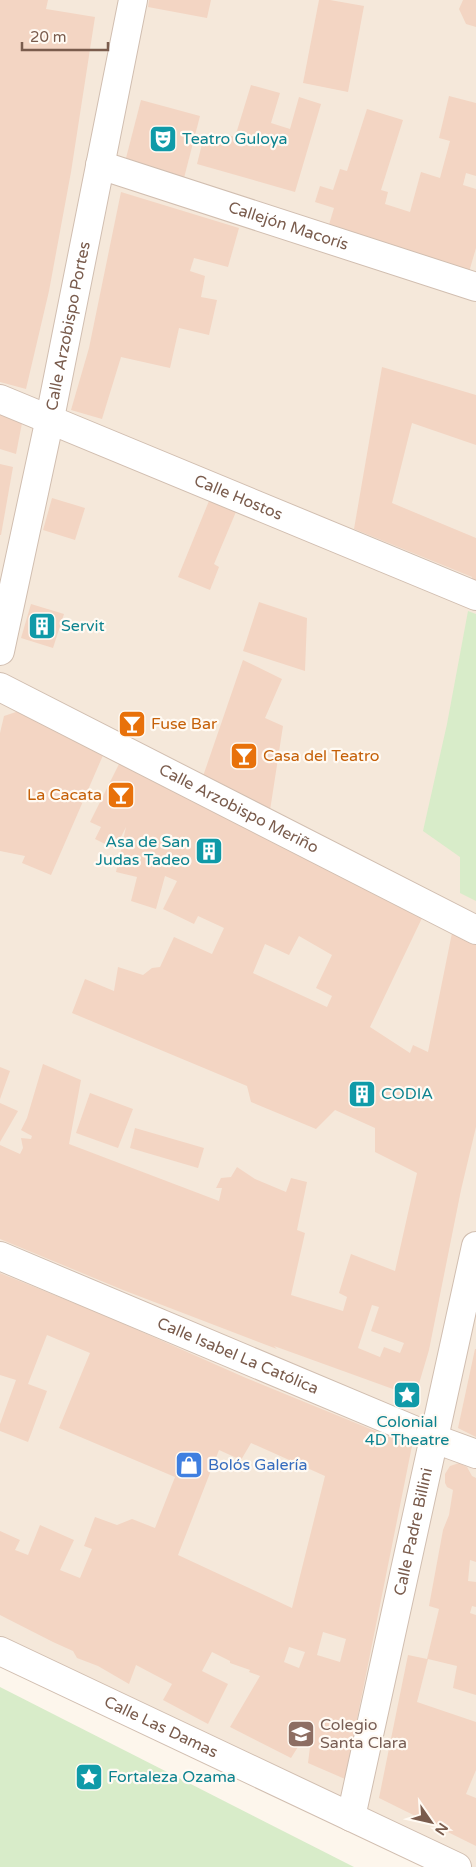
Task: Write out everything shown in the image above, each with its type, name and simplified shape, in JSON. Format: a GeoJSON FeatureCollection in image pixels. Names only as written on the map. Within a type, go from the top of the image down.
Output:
{"type":"FeatureCollection","features":[{"type":"Feature","properties":{"kind":"street","name":"Calle Arzobispo Portes"},"geometry":{"type":"LineString","coordinates":[[0,651],[50,418],[133,0]]}},
{"type":"Feature","properties":{"kind":"street","name":"Callejón Macorís"},"geometry":{"type":"LineString","coordinates":[[100,165],[476,287]]}},
{"type":"Feature","properties":{"kind":"street","name":"Calle Hostos"},"geometry":{"type":"LineString","coordinates":[[0,399],[50,418],[476,596]]}},
{"type":"Feature","properties":{"kind":"street","name":"Calle Arzobispo Meriño"},"geometry":{"type":"LineString","coordinates":[[0,687],[476,930]]}},
{"type":"Feature","properties":{"kind":"street","name":"Calle Padre Billini"},"geometry":{"type":"LineString","coordinates":[[351,1817],[476,1246]]}},
{"type":"Feature","properties":{"kind":"street","name":"Calle Isabel La Católica"},"geometry":{"type":"LineString","coordinates":[[0,1256],[435,1439],[476,1454]]}},
{"type":"Feature","properties":{"kind":"street","name":"Calle Las Damas"},"geometry":{"type":"LineString","coordinates":[[0,1651],[457,1867]]}},
{"type":"Feature","properties":{"kind":"shaded area"},"geometry":{"type":"Polygon","coordinates":[[[0,0],[476,0],[476,1867],[457,1867],[0,1651],[0,0]]]}},
{"type":"Feature","properties":{"kind":"green space"},"geometry":{"type":"Polygon","coordinates":[[[468,611],[476,614],[476,901],[460,893],[460,857],[423,831],[447,724],[468,611]]]}},
{"type":"Feature","properties":{"kind":"green space","name":"Fortaleza Ozama"},"geometry":{"type":"Polygon","coordinates":[[[0,1687],[354,1867],[0,1867],[0,1687]]]}},
{"type":"Feature","properties":{"kind":"building"},"geometry":{"type":"Polygon","coordinates":[[[0,0],[48,0],[46,9],[95,17],[71,172],[49,291],[26,389],[0,382],[0,0]]]}},
{"type":"Feature","properties":{"kind":"building"},"geometry":{"type":"Polygon","coordinates":[[[149,0],[211,0],[207,18],[148,7],[149,0]]]}},
{"type":"Feature","properties":{"kind":"building"},"geometry":{"type":"Polygon","coordinates":[[[319,0],[364,6],[348,92],[303,83],[319,0]]]}},
{"type":"Feature","properties":{"kind":"building"},"geometry":{"type":"Polygon","coordinates":[[[463,0],[476,0],[476,27],[466,24],[459,9],[463,0]]]}},
{"type":"Feature","properties":{"kind":"building"},"geometry":{"type":"Polygon","coordinates":[[[251,85],[280,93],[271,123],[290,129],[299,97],[321,104],[295,192],[197,164],[203,140],[220,145],[224,134],[235,137],[251,85]]]}},
{"type":"Feature","properties":{"kind":"building"},"geometry":{"type":"Polygon","coordinates":[[[449,96],[476,103],[476,176],[466,173],[463,185],[476,189],[476,248],[469,272],[328,228],[334,208],[315,202],[320,186],[333,190],[340,169],[347,171],[367,109],[403,120],[381,190],[388,192],[385,204],[410,212],[421,172],[440,178],[450,141],[439,138],[449,96]]]}},
{"type":"Feature","properties":{"kind":"building","name":"Teatro Guloya"},"geometry":{"type":"Polygon","coordinates":[[[141,100],[200,116],[184,178],[125,162],[141,100]]]}},
{"type":"Feature","properties":{"kind":"building"},"geometry":{"type":"Polygon","coordinates":[[[121,192],[239,228],[228,267],[194,258],[190,271],[205,276],[201,297],[217,300],[209,335],[179,328],[170,368],[121,357],[102,419],[71,410],[89,348],[121,192]]]}},
{"type":"Feature","properties":{"kind":"building"},"geometry":{"type":"Polygon","coordinates":[[[382,367],[476,395],[476,445],[412,423],[392,503],[476,538],[476,591],[469,589],[472,577],[354,529],[382,367]]]}},
{"type":"Feature","properties":{"kind":"building"},"geometry":{"type":"Polygon","coordinates":[[[0,414],[22,423],[16,454],[0,449],[0,414]]]}},
{"type":"Feature","properties":{"kind":"building"},"geometry":{"type":"Polygon","coordinates":[[[0,464],[13,467],[1,535],[0,535],[0,464]]]}},
{"type":"Feature","properties":{"kind":"building"},"geometry":{"type":"Polygon","coordinates":[[[211,496],[238,507],[214,564],[219,567],[210,590],[178,577],[211,496]]]}},
{"type":"Feature","properties":{"kind":"building"},"geometry":{"type":"Polygon","coordinates":[[[52,498],[85,508],[75,540],[43,530],[52,498]]]}},
{"type":"Feature","properties":{"kind":"building"},"geometry":{"type":"Polygon","coordinates":[[[259,602],[307,618],[305,671],[243,651],[259,602]]]}},
{"type":"Feature","properties":{"kind":"building","name":"Servit"},"geometry":{"type":"Polygon","coordinates":[[[31,604],[64,614],[53,648],[21,638],[31,604]]]}},
{"type":"Feature","properties":{"kind":"building","name":"Casa del Teatro"},"geometry":{"type":"Polygon","coordinates":[[[243,660],[282,679],[265,718],[283,726],[269,817],[200,785],[243,660]]]}},
{"type":"Feature","properties":{"kind":"building"},"geometry":{"type":"Polygon","coordinates":[[[19,711],[104,753],[51,875],[22,863],[25,856],[0,851],[0,733],[4,716],[19,711]]]}},
{"type":"Feature","properties":{"kind":"building"},"geometry":{"type":"Polygon","coordinates":[[[120,762],[423,916],[370,1027],[410,1053],[413,1045],[428,1052],[453,928],[476,941],[476,1127],[461,1190],[429,1350],[415,1397],[274,1346],[277,1349],[123,1290],[0,1239],[0,1145],[20,1154],[23,1148],[21,1138],[31,1139],[32,1136],[21,1130],[27,1118],[43,1064],[81,1080],[69,1144],[219,1201],[222,1188],[216,1188],[221,1178],[231,1177],[237,1167],[255,1179],[286,1192],[291,1178],[307,1182],[297,1230],[305,1233],[291,1295],[343,1311],[347,1297],[339,1293],[351,1254],[395,1271],[417,1173],[375,1152],[375,1128],[335,1110],[316,1129],[251,1102],[247,1086],[72,1013],[85,979],[114,991],[118,967],[143,975],[152,968],[160,967],[174,937],[212,954],[224,928],[198,916],[194,924],[163,909],[177,881],[165,876],[156,909],[131,901],[137,877],[116,872],[126,827],[115,849],[95,839],[101,827],[90,822],[120,762]],[[299,936],[289,955],[265,944],[253,973],[327,1007],[332,996],[316,988],[332,955],[299,936]],[[372,1305],[358,1348],[380,1357],[384,1347],[400,1353],[404,1343],[371,1331],[379,1307],[372,1305]]]}},
{"type":"Feature","properties":{"kind":"building"},"geometry":{"type":"Polygon","coordinates":[[[0,1067],[10,1071],[0,1099],[0,1067]]]}},
{"type":"Feature","properties":{"kind":"building"},"geometry":{"type":"Polygon","coordinates":[[[90,1093],[133,1109],[118,1148],[76,1133],[90,1093]]]}},
{"type":"Feature","properties":{"kind":"building"},"geometry":{"type":"Polygon","coordinates":[[[0,1103],[18,1111],[0,1142],[0,1103]]]}},
{"type":"Feature","properties":{"kind":"building"},"geometry":{"type":"Polygon","coordinates":[[[135,1128],[204,1148],[198,1168],[130,1148],[135,1128]]]}},
{"type":"Feature","properties":{"kind":"building"},"geometry":{"type":"Polygon","coordinates":[[[0,1273],[106,1316],[246,1378],[412,1446],[345,1779],[308,1763],[313,1723],[291,1758],[230,1727],[260,1676],[249,1672],[250,1670],[230,1663],[230,1661],[212,1652],[202,1671],[228,1684],[208,1724],[163,1700],[172,1684],[136,1665],[129,1684],[98,1666],[77,1658],[73,1651],[0,1615],[0,1531],[20,1540],[15,1550],[28,1555],[40,1525],[74,1540],[60,1570],[80,1578],[92,1549],[84,1546],[95,1517],[117,1525],[132,1519],[155,1528],[175,1477],[59,1428],[90,1353],[47,1335],[28,1384],[47,1391],[28,1442],[0,1431],[0,1424],[16,1380],[0,1375],[0,1273]],[[251,1443],[241,1460],[219,1450],[178,1555],[292,1608],[325,1476],[251,1443]],[[323,1632],[317,1655],[340,1662],[346,1639],[323,1632]],[[289,1647],[284,1662],[299,1668],[305,1652],[289,1647]]]}},
{"type":"Feature","properties":{"kind":"building"},"geometry":{"type":"Polygon","coordinates":[[[476,1349],[476,1437],[458,1428],[476,1349]]]}},
{"type":"Feature","properties":{"kind":"building"},"geometry":{"type":"Polygon","coordinates":[[[459,1463],[467,1467],[472,1476],[476,1478],[476,1562],[470,1560],[468,1581],[476,1582],[476,1607],[472,1606],[470,1613],[476,1615],[476,1695],[453,1688],[457,1666],[428,1659],[417,1702],[476,1722],[476,1770],[466,1794],[476,1798],[476,1846],[379,1798],[408,1655],[427,1659],[439,1609],[429,1606],[443,1530],[449,1515],[453,1490],[447,1487],[445,1483],[445,1474],[450,1466],[459,1463]]]}},
{"type":"Feature","properties":{"kind":"place","name":"Teatro Guloya"},"geometry":{"type":"Point","coordinates":[163,139]}},
{"type":"Feature","properties":{"kind":"place","name":"Servit"},"geometry":{"type":"Point","coordinates":[42,626]}},
{"type":"Feature","properties":{"kind":"place","name":"Fuse Bar"},"geometry":{"type":"Point","coordinates":[132,724]}},
{"type":"Feature","properties":{"kind":"place","name":"Casa del Teatro"},"geometry":{"type":"Point","coordinates":[244,756]}},
{"type":"Feature","properties":{"kind":"place","name":"La Cacata"},"geometry":{"type":"Point","coordinates":[121,795]}},
{"type":"Feature","properties":{"kind":"place","name":"Asa de San Judas Tadeo"},"geometry":{"type":"Point","coordinates":[209,851]}},
{"type":"Feature","properties":{"kind":"place","name":"CODIA"},"geometry":{"type":"Point","coordinates":[362,1094]}},
{"type":"Feature","properties":{"kind":"place","name":"Colonial 4D Theatre"},"geometry":{"type":"Point","coordinates":[407,1395]}},
{"type":"Feature","properties":{"kind":"place","name":"Bolós Galería"},"geometry":{"type":"Point","coordinates":[189,1465]}},
{"type":"Feature","properties":{"kind":"place","name":"Colegio Santa Clara"},"geometry":{"type":"Point","coordinates":[301,1734]}},
{"type":"Feature","properties":{"kind":"place","name":"Fortaleza Ozama"},"geometry":{"type":"Point","coordinates":[89,1777]}}]}
